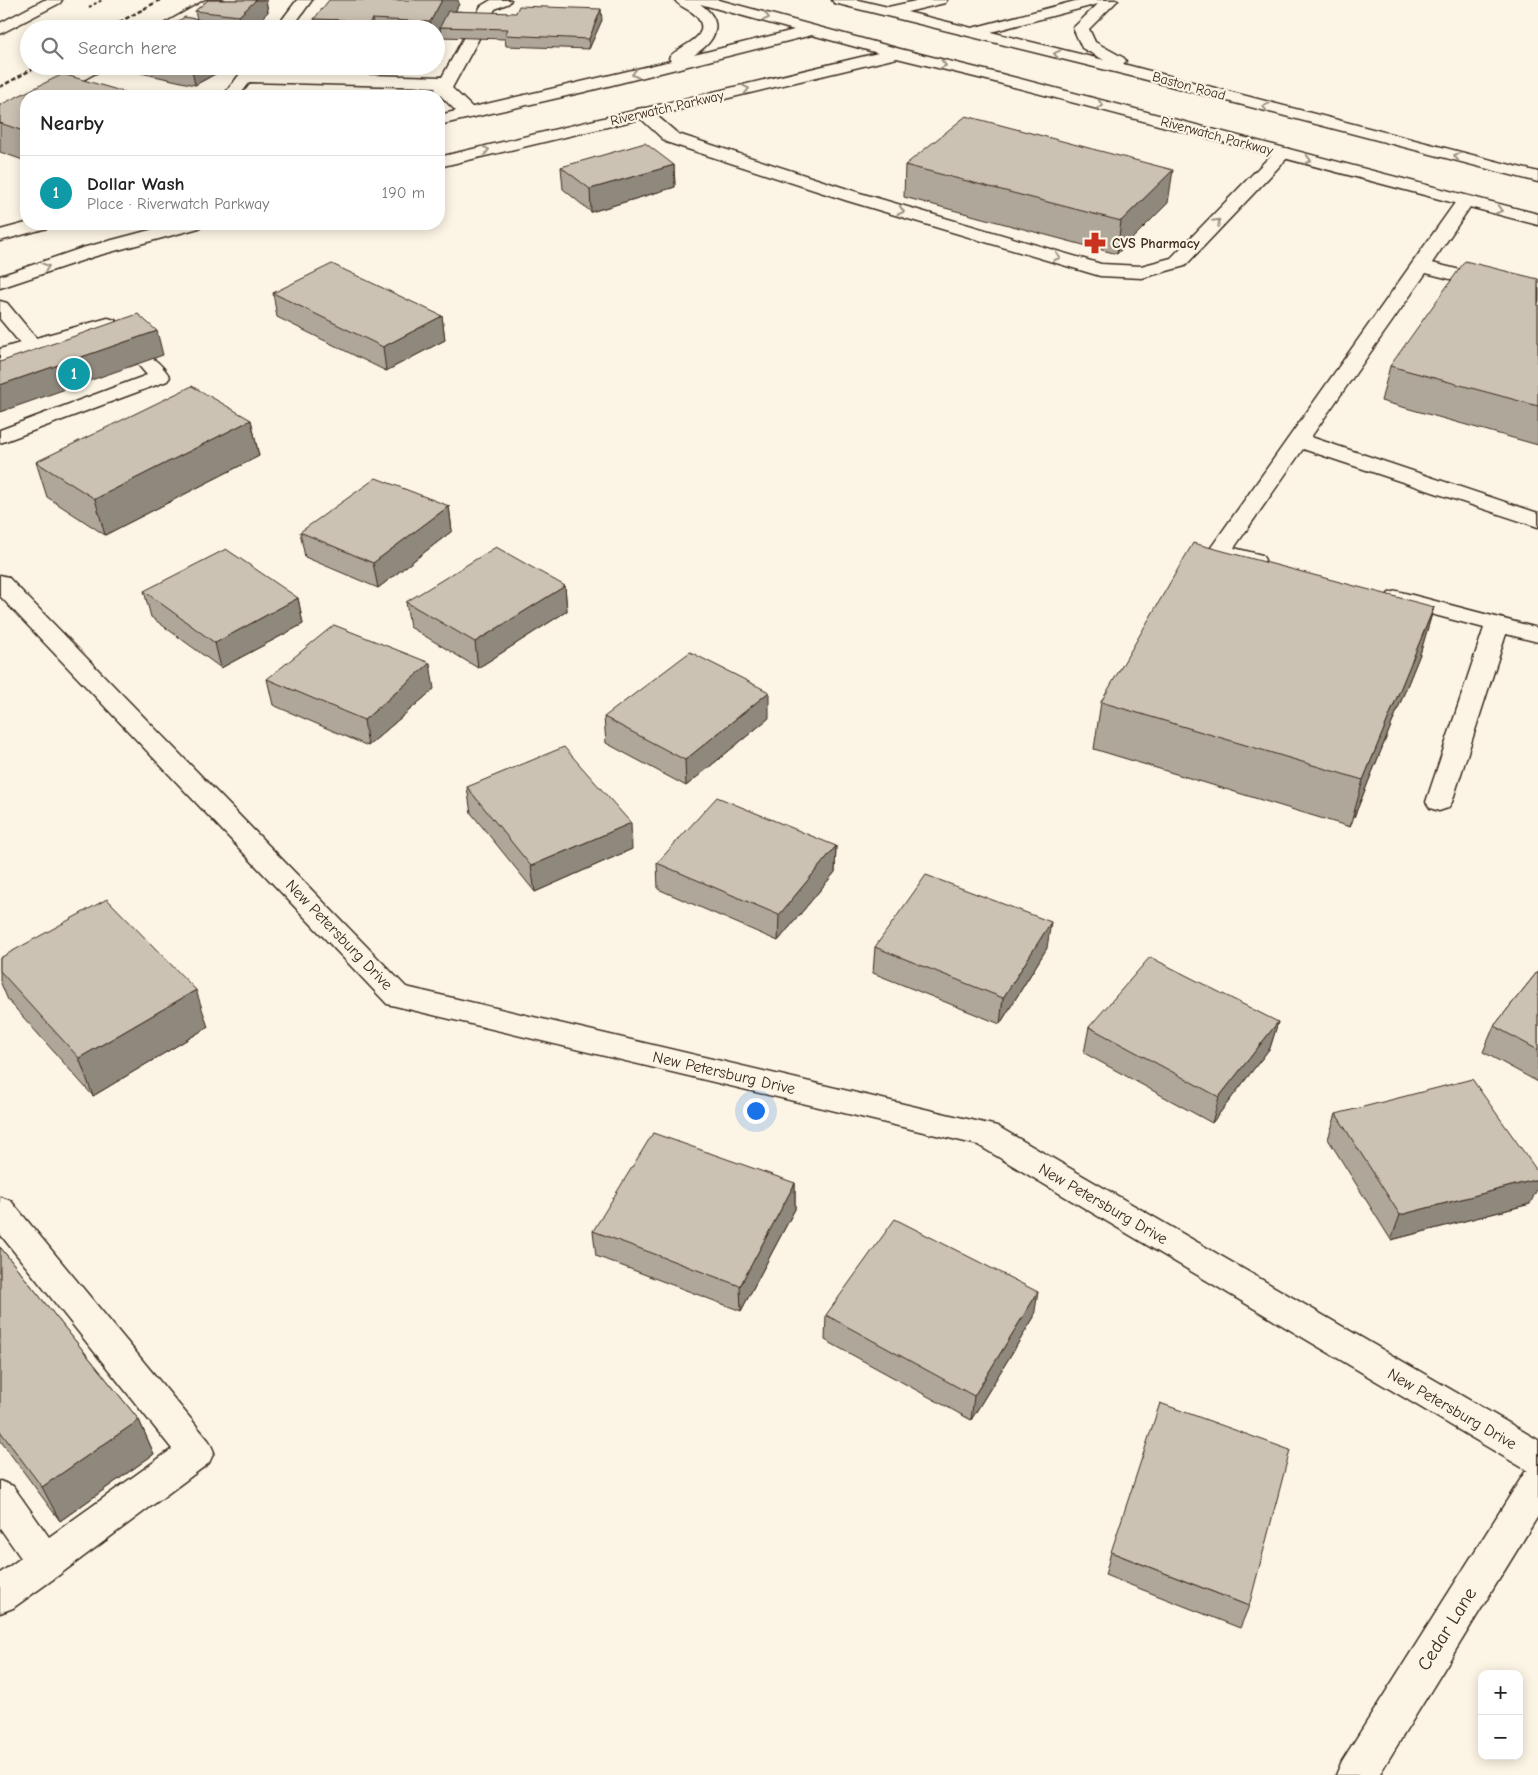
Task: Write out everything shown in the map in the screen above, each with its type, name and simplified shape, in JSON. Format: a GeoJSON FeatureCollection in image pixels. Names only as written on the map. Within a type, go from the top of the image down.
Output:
{"type":"FeatureCollection","features":[{"type":"Feature","properties":{"kind":"main road"},"geometry":{"type":"LineString","coordinates":[[0,29],[55,0]]}},
{"type":"Feature","properties":{"kind":"main road"},"geometry":{"type":"LineString","coordinates":[[180,20],[216,0]]}},
{"type":"Feature","properties":{"kind":"main road"},"geometry":{"type":"LineString","coordinates":[[290,20],[305,0]]}},
{"type":"Feature","properties":{"kind":"main road"},"geometry":{"type":"LineString","coordinates":[[443,90],[489,6],[504,0]]}},
{"type":"Feature","properties":{"kind":"main road"},"geometry":{"type":"LineString","coordinates":[[656,69],[698,47],[708,35],[708,24],[703,14],[682,0]]}},
{"type":"Feature","properties":{"kind":"main road","name":"Riverwatch Parkway"},"geometry":{"type":"LineString","coordinates":[[702,0],[896,53],[995,77],[1538,220]]}},
{"type":"Feature","properties":{"kind":"main road","name":"Baston Road"},"geometry":{"type":"LineString","coordinates":[[839,0],[1151,76],[1538,177]]}},
{"type":"Feature","properties":{"kind":"main road"},"geometry":{"type":"LineString","coordinates":[[859,19],[940,0]]}},
{"type":"Feature","properties":{"kind":"main road"},"geometry":{"type":"LineString","coordinates":[[943,41],[1096,0]]}},
{"type":"Feature","properties":{"kind":"main road"},"geometry":{"type":"LineString","coordinates":[[1111,0],[1081,28],[1088,45],[1105,56],[1151,76]]}},
{"type":"Feature","properties":{"kind":"main road","name":"Riverwatch Parkway"},"geometry":{"type":"LineString","coordinates":[[445,119],[840,23]]}},
{"type":"Feature","properties":{"kind":"main road","name":"Riverwatch Parkway"},"geometry":{"type":"LineString","coordinates":[[445,161],[924,46]]}},
{"type":"Feature","properties":{"kind":"main road"},"geometry":{"type":"LineString","coordinates":[[53,90],[80,75]]}},
{"type":"Feature","properties":{"kind":"main road"},"geometry":{"type":"LineString","coordinates":[[236,90],[248,75]]}},
{"type":"Feature","properties":{"kind":"main road"},"geometry":{"type":"LineString","coordinates":[[309,75],[447,82]]}},
{"type":"Feature","properties":{"kind":"main road"},"geometry":{"type":"LineString","coordinates":[[445,92],[468,113]]}},
{"type":"Feature","properties":{"kind":"main road"},"geometry":{"type":"LineString","coordinates":[[643,113],[672,138],[854,197],[1100,270],[1142,272],[1178,262],[1283,153]]}},
{"type":"Feature","properties":{"kind":"main road"},"geometry":{"type":"LineString","coordinates":[[1277,566],[1220,552],[1465,201]]}},
{"type":"Feature","properties":{"kind":"main road"},"geometry":{"type":"LineString","coordinates":[[0,236],[20,230]]}},
{"type":"Feature","properties":{"kind":"main road"},"geometry":{"type":"LineString","coordinates":[[0,282],[89,252],[171,230]]}},
{"type":"Feature","properties":{"kind":"main road"},"geometry":{"type":"LineString","coordinates":[[1421,266],[1538,294]]}},
{"type":"Feature","properties":{"kind":"main road"},"geometry":{"type":"LineString","coordinates":[[0,307],[32,345]]}},
{"type":"Feature","properties":{"kind":"main road"},"geometry":{"type":"LineString","coordinates":[[7,359],[32,345],[108,324],[128,344]]}},
{"type":"Feature","properties":{"kind":"main road"},"geometry":{"type":"LineString","coordinates":[[83,331],[96,345]]}},
{"type":"Feature","properties":{"kind":"main road"},"geometry":{"type":"LineString","coordinates":[[53,339],[70,356]]}},
{"type":"Feature","properties":{"kind":"main road"},"geometry":{"type":"LineString","coordinates":[[0,437],[160,377],[144,362]]}},
{"type":"Feature","properties":{"kind":"main road"},"geometry":{"type":"LineString","coordinates":[[120,370],[136,386]]}},
{"type":"Feature","properties":{"kind":"main road"},"geometry":{"type":"LineString","coordinates":[[94,379],[110,396]]}},
{"type":"Feature","properties":{"kind":"main road"},"geometry":{"type":"LineString","coordinates":[[47,396],[63,414]]}},
{"type":"Feature","properties":{"kind":"main road"},"geometry":{"type":"LineString","coordinates":[[17,406],[34,425]]}},
{"type":"Feature","properties":{"kind":"main road"},"geometry":{"type":"LineString","coordinates":[[1298,440],[1538,520]]}},
{"type":"Feature","properties":{"kind":"main road","name":"New Petersburg Drive"},"geometry":{"type":"LineString","coordinates":[[0,582],[397,996],[986,1135],[1538,1459]]}},
{"type":"Feature","properties":{"kind":"main road"},"geometry":{"type":"LineString","coordinates":[[1373,592],[1538,635]]}},
{"type":"Feature","properties":{"kind":"main road"},"geometry":{"type":"LineString","coordinates":[[1440,802],[1497,624]]}},
{"type":"Feature","properties":{"kind":"main road"},"geometry":{"type":"LineString","coordinates":[[0,1210],[196,1452],[0,1595]]}},
{"type":"Feature","properties":{"kind":"main road","name":"Cedar Lane"},"geometry":{"type":"LineString","coordinates":[[1356,1775],[1538,1484]]}},
{"type":"Feature","properties":{"kind":"main road"},"geometry":{"type":"LineString","coordinates":[[0,1498],[46,1563]]}},
{"type":"Feature","properties":{"kind":"building"},"geometry":{"type":"Polygon","coordinates":[[[208,0],[256,0],[239,16],[195,11],[208,0]]]}},
{"type":"Feature","properties":{"kind":"building"},"geometry":{"type":"Polygon","coordinates":[[[329,0],[442,0],[431,20],[314,19],[329,0]]]}},
{"type":"Feature","properties":{"kind":"building"},"geometry":{"type":"Polygon","coordinates":[[[519,6],[601,9],[589,39],[505,35],[508,29],[445,27],[444,20],[448,11],[516,13],[519,6]]]}},
{"type":"Feature","properties":{"kind":"building"},"geometry":{"type":"Polygon","coordinates":[[[185,17],[200,20],[180,20],[185,17]]]}},
{"type":"Feature","properties":{"kind":"building"},"geometry":{"type":"Polygon","coordinates":[[[61,75],[66,75],[118,90],[30,90],[61,75]]]}},
{"type":"Feature","properties":{"kind":"building"},"geometry":{"type":"Polygon","coordinates":[[[20,95],[20,130],[0,123],[0,105],[20,95]]]}},
{"type":"Feature","properties":{"kind":"building"},"geometry":{"type":"Polygon","coordinates":[[[966,116],[1173,170],[1121,221],[905,165],[966,116]]]}},
{"type":"Feature","properties":{"kind":"building"},"geometry":{"type":"Polygon","coordinates":[[[645,143],[674,165],[590,189],[561,167],[645,143]]]}},
{"type":"Feature","properties":{"kind":"building"},"geometry":{"type":"Polygon","coordinates":[[[1465,261],[1538,279],[1538,406],[1390,366],[1465,261]]]}},
{"type":"Feature","properties":{"kind":"building"},"geometry":{"type":"Polygon","coordinates":[[[332,264],[442,316],[383,347],[273,293],[332,264]]]}},
{"type":"Feature","properties":{"kind":"building"},"geometry":{"type":"Polygon","coordinates":[[[138,314],[157,331],[0,385],[0,362],[138,314]]]}},
{"type":"Feature","properties":{"kind":"building"},"geometry":{"type":"Polygon","coordinates":[[[192,386],[251,420],[95,499],[36,462],[192,386]]]}},
{"type":"Feature","properties":{"kind":"building"},"geometry":{"type":"Polygon","coordinates":[[[376,478],[449,506],[373,563],[300,532],[376,478]]]}},
{"type":"Feature","properties":{"kind":"building"},"geometry":{"type":"Polygon","coordinates":[[[1193,543],[1434,607],[1363,780],[1101,702],[1193,543]]]}},
{"type":"Feature","properties":{"kind":"building"},"geometry":{"type":"Polygon","coordinates":[[[496,547],[565,586],[475,642],[406,602],[496,547]]]}},
{"type":"Feature","properties":{"kind":"building"},"geometry":{"type":"Polygon","coordinates":[[[226,549],[298,598],[215,643],[144,591],[226,549]]]}},
{"type":"Feature","properties":{"kind":"building"},"geometry":{"type":"Polygon","coordinates":[[[334,625],[430,663],[364,720],[267,679],[334,625]]]}},
{"type":"Feature","properties":{"kind":"building"},"geometry":{"type":"Polygon","coordinates":[[[690,652],[769,692],[685,760],[604,717],[690,652]]]}},
{"type":"Feature","properties":{"kind":"building"},"geometry":{"type":"Polygon","coordinates":[[[564,747],[631,823],[531,866],[467,787],[564,747]]]}},
{"type":"Feature","properties":{"kind":"building"},"geometry":{"type":"Polygon","coordinates":[[[717,797],[836,846],[779,915],[657,863],[717,797]]]}},
{"type":"Feature","properties":{"kind":"building"},"geometry":{"type":"Polygon","coordinates":[[[926,875],[1051,922],[1003,998],[875,947],[926,875]]]}},
{"type":"Feature","properties":{"kind":"building"},"geometry":{"type":"Polygon","coordinates":[[[107,899],[196,990],[79,1058],[0,971],[0,958],[107,899]]]}},
{"type":"Feature","properties":{"kind":"building"},"geometry":{"type":"Polygon","coordinates":[[[1150,957],[1278,1022],[1219,1097],[1089,1027],[1150,957]]]}},
{"type":"Feature","properties":{"kind":"building"},"geometry":{"type":"Polygon","coordinates":[[[1538,971],[1538,1050],[1494,1026],[1538,971]]]}},
{"type":"Feature","properties":{"kind":"building"},"geometry":{"type":"Polygon","coordinates":[[[1472,1079],[1538,1172],[1538,1179],[1400,1215],[1336,1114],[1472,1079]]]}},
{"type":"Feature","properties":{"kind":"building"},"geometry":{"type":"Polygon","coordinates":[[[653,1133],[795,1183],[740,1286],[593,1231],[653,1133]]]}},
{"type":"Feature","properties":{"kind":"building"},"geometry":{"type":"Polygon","coordinates":[[[895,1219],[1038,1292],[974,1396],[826,1315],[895,1219]]]}},
{"type":"Feature","properties":{"kind":"building"},"geometry":{"type":"Polygon","coordinates":[[[0,1247],[139,1420],[42,1487],[0,1431],[0,1247]]]}},
{"type":"Feature","properties":{"kind":"building"},"geometry":{"type":"Polygon","coordinates":[[[1160,1403],[1290,1450],[1249,1606],[1111,1552],[1160,1403]]]}},
{"type":"Feature","properties":{"kind":"railway"},"geometry":{"type":"LineString","coordinates":[[123,20],[160,0]]}},
{"type":"Feature","properties":{"kind":"railway"},"geometry":{"type":"LineString","coordinates":[[0,87],[22,75]]}},
{"type":"Feature","properties":{"kind":"place","name":"CVS Pharmacy"},"geometry":{"type":"Point","coordinates":[1095,243]}},
{"type":"Feature","properties":{"kind":"place","name":"Dollar Wash"},"geometry":{"type":"Point","coordinates":[74,374]}}]}
